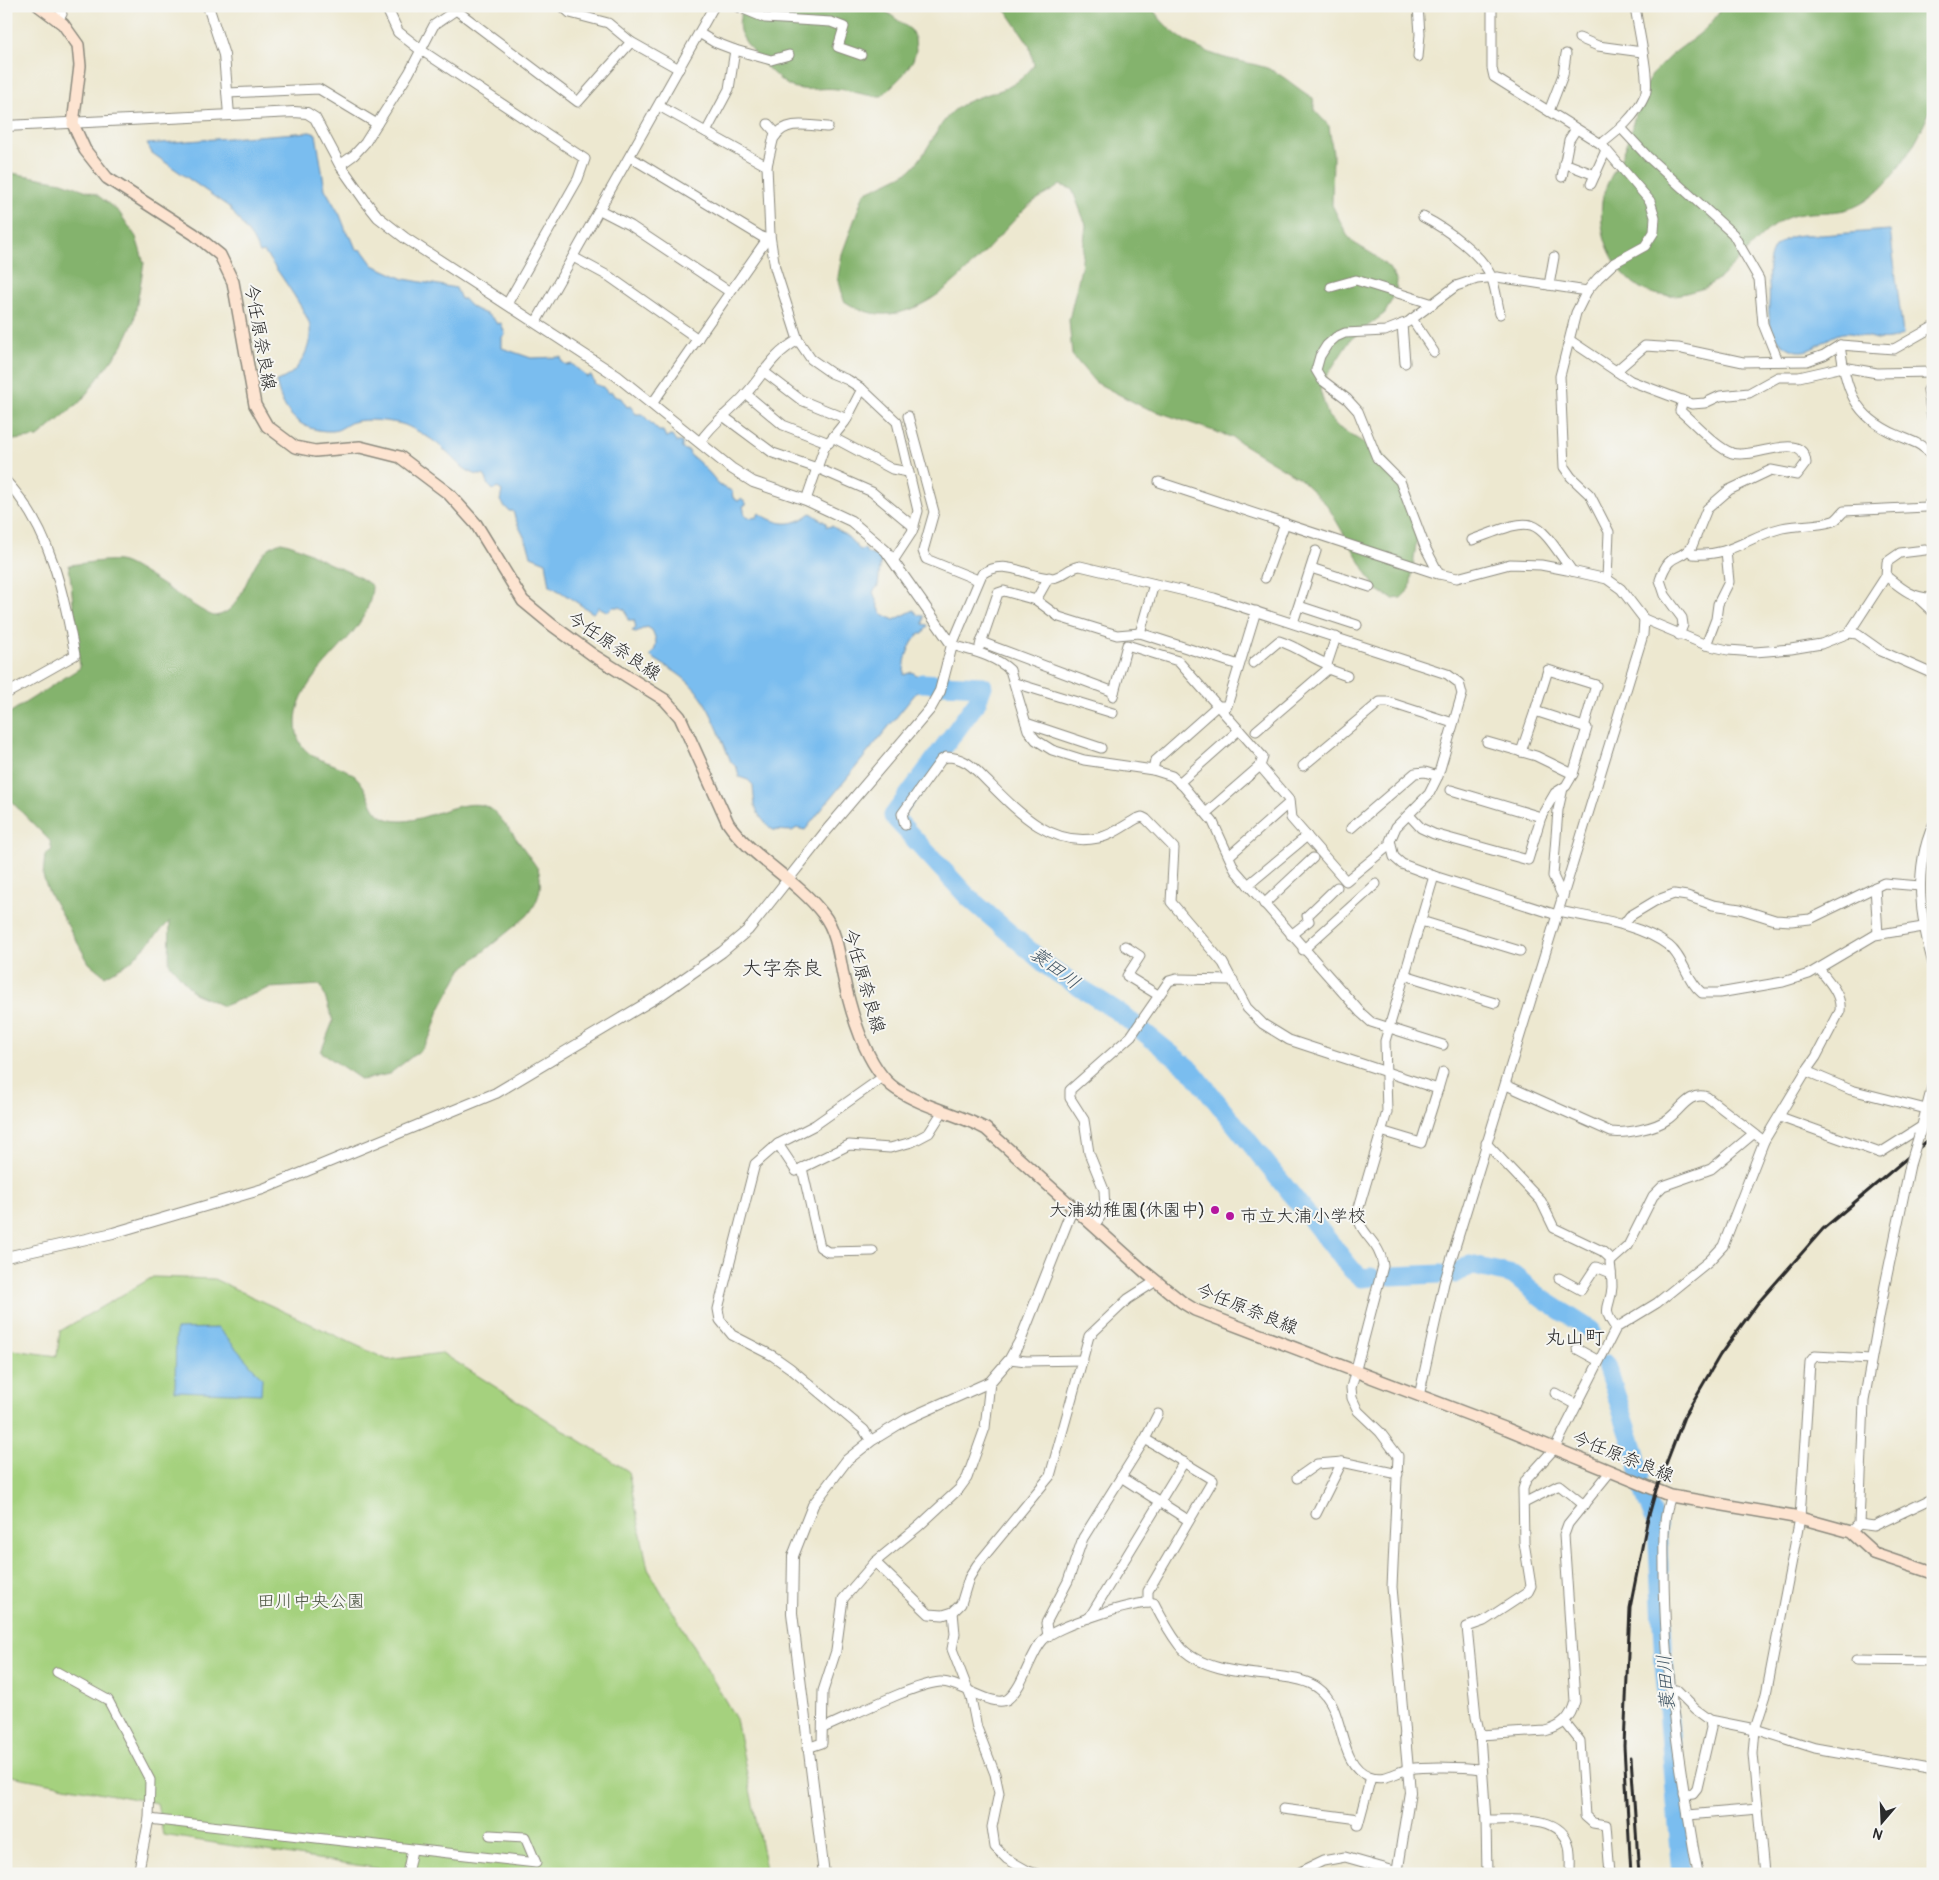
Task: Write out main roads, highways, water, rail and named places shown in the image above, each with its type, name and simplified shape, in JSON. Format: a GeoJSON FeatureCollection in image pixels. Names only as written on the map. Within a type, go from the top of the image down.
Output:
{"type":"FeatureCollection","features":[{"type":"Feature","properties":{"kind":"main road","name":"今任原奈良線"},"geometry":{"type":"LineString","coordinates":[[39,6],[63,24],[78,45],[80,66],[73,124],[85,150],[107,178],[194,234],[220,255],[233,282],[255,405],[267,426],[295,447],[315,452],[360,447],[400,457],[449,494],[476,524],[524,601],[552,625],[593,655],[664,700],[680,717],[738,838],[789,879],[824,915],[835,938],[844,980],[863,1042],[883,1077],[895,1088],[925,1106],[972,1121],[986,1129],[1003,1142],[1156,1282],[1195,1310],[1555,1448],[1671,1496],[1800,1518],[1850,1532],[1874,1553],[1933,1573]]}},
{"type":"Feature","properties":{"kind":"water"},"geometry":{"type":"Polygon","coordinates":[[[310,132],[316,134],[325,189],[356,249],[362,250],[373,265],[404,279],[456,288],[461,299],[464,299],[468,304],[491,317],[497,324],[501,323],[505,334],[502,337],[502,348],[531,358],[561,357],[562,362],[567,365],[572,364],[587,377],[591,375],[595,384],[603,387],[608,393],[612,392],[614,396],[621,398],[627,407],[630,406],[636,414],[642,414],[659,431],[663,431],[666,437],[672,436],[676,442],[682,442],[682,449],[689,451],[690,455],[706,469],[719,485],[732,491],[733,498],[738,501],[741,499],[747,504],[743,506],[745,515],[751,518],[757,517],[759,513],[772,520],[791,523],[811,513],[826,523],[827,527],[832,526],[848,537],[860,550],[865,549],[867,553],[881,558],[878,586],[873,592],[881,613],[894,620],[914,610],[918,615],[924,616],[923,624],[928,625],[923,634],[919,634],[915,638],[909,648],[904,675],[912,672],[925,681],[938,678],[936,687],[920,688],[805,830],[797,828],[792,831],[773,830],[762,819],[755,805],[753,785],[748,780],[739,777],[737,768],[731,762],[714,720],[703,700],[685,679],[650,656],[656,644],[652,630],[647,627],[636,632],[632,631],[636,628],[634,620],[628,620],[626,611],[620,607],[613,607],[608,612],[599,607],[593,613],[550,586],[546,562],[531,556],[513,511],[509,511],[500,501],[502,491],[498,488],[493,490],[487,484],[484,475],[470,472],[435,442],[405,425],[386,421],[364,420],[353,422],[335,431],[320,430],[301,424],[287,410],[282,402],[276,381],[288,376],[302,360],[306,352],[310,327],[304,311],[275,267],[264,252],[260,253],[252,238],[229,207],[152,153],[147,144],[310,132]]]}},
{"type":"Feature","properties":{"kind":"water"},"geometry":{"type":"Polygon","coordinates":[[[1890,230],[1903,334],[1889,339],[1876,339],[1856,334],[1841,333],[1805,351],[1789,348],[1778,340],[1770,323],[1769,310],[1769,267],[1775,247],[1787,239],[1798,235],[1890,230]]]}},
{"type":"Feature","properties":{"kind":"water"},"geometry":{"type":"Polygon","coordinates":[[[218,1328],[262,1378],[261,1394],[175,1391],[176,1329],[218,1328]]]}},
{"type":"Feature","properties":{"kind":"waterway","name":"蓑田川"},"geometry":{"type":"LineString","coordinates":[[922,683],[983,686],[977,702],[893,816],[968,897],[1051,969],[1120,1013],[1192,1071],[1352,1270],[1362,1278],[1371,1277]]}},
{"type":"Feature","properties":{"kind":"waterway","name":"蓑田川"},"geometry":{"type":"LineString","coordinates":[[1455,1274],[1470,1265],[1513,1275],[1544,1300],[1591,1330]]}},
{"type":"Feature","properties":{"kind":"waterway","name":"蓑田川"},"geometry":{"type":"LineString","coordinates":[[1391,1276],[1442,1274]]}},
{"type":"Feature","properties":{"kind":"waterway","name":"蓑田川"},"geometry":{"type":"LineString","coordinates":[[1606,1365],[1635,1451],[1640,1475]]}},
{"type":"Feature","properties":{"kind":"waterway","name":"蓑田川"},"geometry":{"type":"LineString","coordinates":[[1644,1493],[1657,1526],[1664,1663],[1682,1874]]}},
{"type":"Feature","properties":{"kind":"railway"},"geometry":{"type":"LineString","coordinates":[[1631,1874],[1624,1746],[1630,1608],[1647,1522],[1656,1490],[1684,1417],[1720,1355],[1757,1304],[1823,1229],[1933,1136]]}},
{"type":"Feature","properties":{"kind":"railway"},"geometry":{"type":"LineString","coordinates":[[1631,1757],[1639,1874]]}},
{"type":"Feature","properties":{"kind":"place","name":"大浦幼稚園(休園中)"},"geometry":{"type":"Point","coordinates":[1215,1210]}},
{"type":"Feature","properties":{"kind":"place","name":"市立大浦小学校"},"geometry":{"type":"Point","coordinates":[1230,1216]}},
{"type":"Feature","properties":{"kind":"district","name":"大字奈良"},"geometry":{"type":"Point","coordinates":[782,968]}},
{"type":"Feature","properties":{"kind":"district","name":"丸山町"},"geometry":{"type":"Point","coordinates":[1575,1337]}},
{"type":"Feature","properties":{"kind":"park label","name":"田川中央公園"},"geometry":{"type":"Point","coordinates":[311,1601]}}]}
